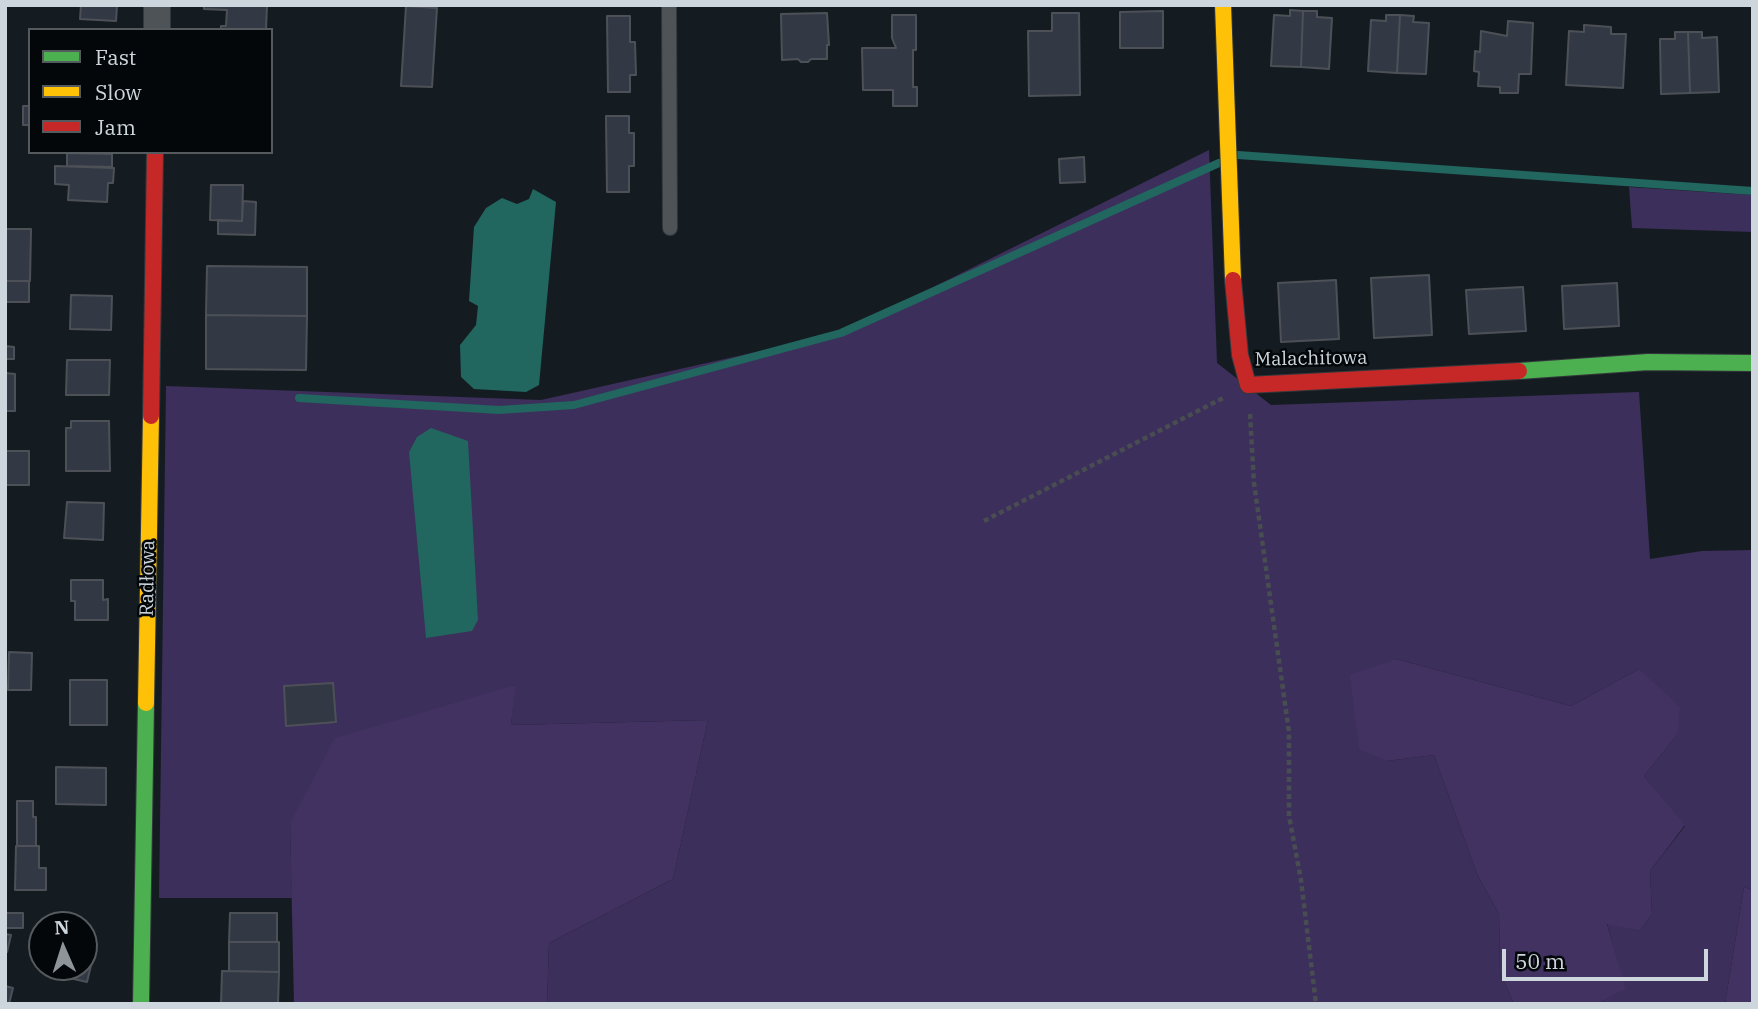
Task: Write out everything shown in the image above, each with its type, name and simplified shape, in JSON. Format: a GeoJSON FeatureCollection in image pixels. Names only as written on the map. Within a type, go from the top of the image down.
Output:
{"type":"FeatureCollection","features":[{"type":"Feature","properties":{"kind":"street"},"geometry":{"type":"LineString","coordinates":[[157,5],[157,28]]}},
{"type":"Feature","properties":{"kind":"street","name":"Malachitowa"},"geometry":{"type":"LineString","coordinates":[[1223,5],[1232,269],[1240,355],[1248,385],[1427,377],[1648,362],[1753,363]]}},
{"type":"Feature","properties":{"kind":"street","name":"Radłowa"},"geometry":{"type":"LineString","coordinates":[[141,1004],[155,154]]}},
{"type":"Feature","properties":{"kind":"lane"},"geometry":{"type":"LineString","coordinates":[[668,5],[670,228]]}},
{"type":"Feature","properties":{"kind":"path"},"geometry":{"type":"LineString","coordinates":[[984,521],[1248,385],[1254,483],[1289,732],[1289,816],[1301,880],[1316,1004]]}},
{"type":"Feature","properties":{"kind":"shaded area"},"geometry":{"type":"Polygon","coordinates":[[[1209,150],[1217,363],[1271,405],[1639,392],[1650,559],[1702,551],[1753,550],[1753,890],[1744,887],[1725,1004],[1597,1004],[1625,989],[1607,923],[1640,931],[1652,914],[1650,871],[1685,826],[1644,776],[1677,735],[1639,669],[1571,706],[1396,659],[1387,761],[1434,755],[1477,874],[1499,914],[1500,973],[1514,1004],[547,1004],[549,943],[673,879],[708,720],[511,725],[515,685],[290,823],[292,898],[159,898],[166,386],[541,400],[841,333],[1209,150]]]}},
{"type":"Feature","properties":{"kind":"shaded area"},"geometry":{"type":"Polygon","coordinates":[[[1629,187],[1753,195],[1753,232],[1632,228],[1629,187]]]}},
{"type":"Feature","properties":{"kind":"shaded area"},"geometry":{"type":"Polygon","coordinates":[[[533,189],[556,202],[539,385],[526,392],[474,389],[461,377],[460,345],[476,325],[478,306],[469,301],[474,227],[486,208],[502,198],[517,204],[529,199],[533,189]]]}},
{"type":"Feature","properties":{"kind":"shaded area"},"geometry":{"type":"Polygon","coordinates":[[[431,428],[468,441],[478,620],[472,631],[426,638],[409,452],[417,437],[431,428]]]}},
{"type":"Feature","properties":{"kind":"shaded area"},"geometry":{"type":"Polygon","coordinates":[[[1396,659],[1571,706],[1639,669],[1680,707],[1677,735],[1644,776],[1685,825],[1650,871],[1652,914],[1640,931],[1607,924],[1626,989],[1597,1004],[1514,1004],[1500,973],[1499,914],[1477,874],[1434,755],[1387,761],[1359,749],[1350,675],[1396,659]]]}},
{"type":"Feature","properties":{"kind":"shaded area"},"geometry":{"type":"Polygon","coordinates":[[[516,685],[511,725],[708,720],[673,879],[549,943],[547,1004],[294,1004],[290,823],[335,738],[516,685]]]}},
{"type":"Feature","properties":{"kind":"shaded area"},"geometry":{"type":"Polygon","coordinates":[[[1744,887],[1753,890],[1753,1004],[1725,1004],[1744,887]]]}},
{"type":"Feature","properties":{"kind":"building"},"geometry":{"type":"Polygon","coordinates":[[[81,5],[117,5],[116,21],[80,19],[81,5]]]}},
{"type":"Feature","properties":{"kind":"building"},"geometry":{"type":"Polygon","coordinates":[[[204,5],[267,5],[266,28],[221,28],[226,26],[227,10],[204,9],[204,5]]]}},
{"type":"Feature","properties":{"kind":"building"},"geometry":{"type":"Polygon","coordinates":[[[406,6],[437,8],[432,87],[401,86],[406,6]]]}},
{"type":"Feature","properties":{"kind":"building"},"geometry":{"type":"Polygon","coordinates":[[[1290,10],[1303,11],[1301,67],[1271,66],[1274,15],[1290,16],[1290,10]]]}},
{"type":"Feature","properties":{"kind":"building"},"geometry":{"type":"Polygon","coordinates":[[[1163,11],[1163,48],[1120,48],[1120,12],[1163,11]]]}},
{"type":"Feature","properties":{"kind":"building"},"geometry":{"type":"Polygon","coordinates":[[[1303,11],[1317,11],[1317,17],[1332,18],[1329,69],[1301,67],[1303,11]]]}},
{"type":"Feature","properties":{"kind":"building"},"geometry":{"type":"Polygon","coordinates":[[[827,13],[827,59],[811,59],[808,62],[798,59],[782,60],[781,14],[827,13]]]}},
{"type":"Feature","properties":{"kind":"building"},"geometry":{"type":"Polygon","coordinates":[[[1052,13],[1079,13],[1080,95],[1029,96],[1028,31],[1052,31],[1052,13]]]}},
{"type":"Feature","properties":{"kind":"building"},"geometry":{"type":"Polygon","coordinates":[[[892,15],[916,15],[913,87],[917,87],[917,106],[893,106],[893,90],[863,90],[862,48],[896,48],[892,38],[892,15]]]}},
{"type":"Feature","properties":{"kind":"building"},"geometry":{"type":"Polygon","coordinates":[[[1386,15],[1400,15],[1397,73],[1368,71],[1371,20],[1386,21],[1386,15]]]}},
{"type":"Feature","properties":{"kind":"building"},"geometry":{"type":"Polygon","coordinates":[[[1400,15],[1414,16],[1413,22],[1429,23],[1426,74],[1397,73],[1400,15]]]}},
{"type":"Feature","properties":{"kind":"building"},"geometry":{"type":"Polygon","coordinates":[[[607,16],[630,16],[630,42],[635,42],[636,75],[630,75],[630,92],[608,92],[607,16]]]}},
{"type":"Feature","properties":{"kind":"building"},"geometry":{"type":"Polygon","coordinates":[[[1508,21],[1533,23],[1531,74],[1519,74],[1518,93],[1500,93],[1500,87],[1478,86],[1479,72],[1474,71],[1475,51],[1480,52],[1481,31],[1507,36],[1508,21]]]}},
{"type":"Feature","properties":{"kind":"building"},"geometry":{"type":"Polygon","coordinates":[[[1584,25],[1611,27],[1611,34],[1626,34],[1623,88],[1566,85],[1569,31],[1584,32],[1584,25]]]}},
{"type":"Feature","properties":{"kind":"building"},"geometry":{"type":"Polygon","coordinates":[[[1675,32],[1688,32],[1690,93],[1661,94],[1660,39],[1675,39],[1675,32]]]}},
{"type":"Feature","properties":{"kind":"building"},"geometry":{"type":"Polygon","coordinates":[[[1688,32],[1702,32],[1702,38],[1717,37],[1719,92],[1690,93],[1688,32]]]}},
{"type":"Feature","properties":{"kind":"building"},"geometry":{"type":"Polygon","coordinates":[[[23,106],[28,106],[28,125],[23,125],[23,106]]]}},
{"type":"Feature","properties":{"kind":"building"},"geometry":{"type":"Polygon","coordinates":[[[606,116],[629,116],[629,133],[634,133],[634,166],[629,166],[629,192],[607,192],[606,116]]]}},
{"type":"Feature","properties":{"kind":"building"},"geometry":{"type":"Polygon","coordinates":[[[67,154],[112,154],[112,167],[67,166],[67,154]]]}},
{"type":"Feature","properties":{"kind":"building"},"geometry":{"type":"Polygon","coordinates":[[[1084,157],[1085,182],[1060,183],[1059,159],[1084,157]]]}},
{"type":"Feature","properties":{"kind":"building"},"geometry":{"type":"Polygon","coordinates":[[[55,166],[114,168],[113,183],[108,183],[107,202],[68,200],[69,185],[55,184],[55,166]]]}},
{"type":"Feature","properties":{"kind":"building"},"geometry":{"type":"Polygon","coordinates":[[[211,185],[243,185],[242,221],[210,220],[211,185]]]}},
{"type":"Feature","properties":{"kind":"building"},"geometry":{"type":"Polygon","coordinates":[[[243,201],[256,202],[255,235],[218,234],[218,220],[242,221],[243,201]]]}},
{"type":"Feature","properties":{"kind":"building"},"geometry":{"type":"Polygon","coordinates":[[[5,229],[31,229],[30,281],[5,281],[5,229]]]}},
{"type":"Feature","properties":{"kind":"building"},"geometry":{"type":"Polygon","coordinates":[[[207,266],[307,267],[307,316],[206,315],[207,266]]]}},
{"type":"Feature","properties":{"kind":"building"},"geometry":{"type":"Polygon","coordinates":[[[1429,275],[1432,335],[1374,338],[1371,278],[1429,275]]]}},
{"type":"Feature","properties":{"kind":"building"},"geometry":{"type":"Polygon","coordinates":[[[1336,280],[1339,339],[1281,342],[1278,283],[1336,280]]]}},
{"type":"Feature","properties":{"kind":"building"},"geometry":{"type":"Polygon","coordinates":[[[5,281],[29,281],[29,302],[5,302],[5,281]]]}},
{"type":"Feature","properties":{"kind":"building"},"geometry":{"type":"Polygon","coordinates":[[[1617,283],[1619,326],[1564,329],[1562,286],[1617,283]]]}},
{"type":"Feature","properties":{"kind":"building"},"geometry":{"type":"Polygon","coordinates":[[[1523,287],[1526,331],[1469,334],[1466,290],[1523,287]]]}},
{"type":"Feature","properties":{"kind":"building"},"geometry":{"type":"Polygon","coordinates":[[[71,295],[112,296],[111,330],[70,329],[71,295]]]}},
{"type":"Feature","properties":{"kind":"building"},"geometry":{"type":"Polygon","coordinates":[[[206,315],[307,316],[306,370],[206,369],[206,315]]]}},
{"type":"Feature","properties":{"kind":"building"},"geometry":{"type":"Polygon","coordinates":[[[5,346],[14,347],[14,359],[5,359],[5,346]]]}},
{"type":"Feature","properties":{"kind":"building"},"geometry":{"type":"Polygon","coordinates":[[[67,360],[110,360],[109,395],[66,395],[67,360]]]}},
{"type":"Feature","properties":{"kind":"building"},"geometry":{"type":"Polygon","coordinates":[[[5,373],[15,374],[15,411],[5,411],[5,373]]]}},
{"type":"Feature","properties":{"kind":"building"},"geometry":{"type":"Polygon","coordinates":[[[71,421],[109,421],[110,471],[66,471],[66,428],[71,428],[71,421]]]}},
{"type":"Feature","properties":{"kind":"building"},"geometry":{"type":"Polygon","coordinates":[[[5,451],[29,451],[29,485],[5,485],[5,451]]]}},
{"type":"Feature","properties":{"kind":"building"},"geometry":{"type":"Polygon","coordinates":[[[67,502],[104,503],[103,540],[64,538],[67,502]]]}},
{"type":"Feature","properties":{"kind":"building"},"geometry":{"type":"Polygon","coordinates":[[[71,580],[103,580],[103,600],[108,599],[108,620],[75,620],[71,580]]]}},
{"type":"Feature","properties":{"kind":"building"},"geometry":{"type":"Polygon","coordinates":[[[9,652],[32,653],[31,690],[8,690],[9,652]]]}},
{"type":"Feature","properties":{"kind":"building"},"geometry":{"type":"Polygon","coordinates":[[[70,680],[107,680],[107,725],[70,725],[70,680]]]}},
{"type":"Feature","properties":{"kind":"building"},"geometry":{"type":"Polygon","coordinates":[[[333,683],[336,722],[286,726],[284,686],[333,683]]]}},
{"type":"Feature","properties":{"kind":"building"},"geometry":{"type":"Polygon","coordinates":[[[56,767],[106,768],[106,805],[56,804],[56,767]]]}},
{"type":"Feature","properties":{"kind":"building"},"geometry":{"type":"Polygon","coordinates":[[[17,801],[33,801],[36,846],[17,846],[17,801]]]}},
{"type":"Feature","properties":{"kind":"building"},"geometry":{"type":"Polygon","coordinates":[[[16,846],[39,846],[39,868],[46,868],[46,890],[15,890],[16,846]]]}},
{"type":"Feature","properties":{"kind":"building"},"geometry":{"type":"Polygon","coordinates":[[[5,913],[23,913],[23,928],[5,928],[5,913]]]}},
{"type":"Feature","properties":{"kind":"building"},"geometry":{"type":"Polygon","coordinates":[[[230,913],[277,913],[277,942],[229,942],[230,913]]]}},
{"type":"Feature","properties":{"kind":"building"},"geometry":{"type":"Polygon","coordinates":[[[5,934],[11,935],[7,952],[5,952],[5,934]]]}},
{"type":"Feature","properties":{"kind":"building"},"geometry":{"type":"Polygon","coordinates":[[[229,942],[279,942],[279,972],[229,971],[229,942]]]}},
{"type":"Feature","properties":{"kind":"building"},"geometry":{"type":"Polygon","coordinates":[[[222,971],[279,972],[278,1004],[221,1004],[222,971]]]}},
{"type":"Feature","properties":{"kind":"building"},"geometry":{"type":"Polygon","coordinates":[[[5,986],[13,988],[9,1004],[5,1004],[5,986]]]}},
{"type":"Feature","properties":{"kind":"waterway"},"geometry":{"type":"LineString","coordinates":[[1238,155],[1753,191]]}},
{"type":"Feature","properties":{"kind":"waterway"},"geometry":{"type":"LineString","coordinates":[[299,398],[499,410],[574,405],[841,333],[1219,163]]}},
{"type":"Feature","properties":{"kind":"traffic: fast"},"geometry":{"type":"LineString","coordinates":[[1519,371],[1648,362],[1753,363]]}},
{"type":"Feature","properties":{"kind":"traffic: fast"},"geometry":{"type":"LineString","coordinates":[[141,1004],[146,703]]}},
{"type":"Feature","properties":{"kind":"traffic: slow"},"geometry":{"type":"LineString","coordinates":[[1223,5],[1233,280]]}},
{"type":"Feature","properties":{"kind":"traffic: slow"},"geometry":{"type":"LineString","coordinates":[[146,703],[151,416]]}},
{"type":"Feature","properties":{"kind":"traffic: jam"},"geometry":{"type":"LineString","coordinates":[[151,416],[155,154]]}},
{"type":"Feature","properties":{"kind":"traffic: jam"},"geometry":{"type":"LineString","coordinates":[[1233,280],[1240,355],[1248,385],[1519,371]]}}]}
